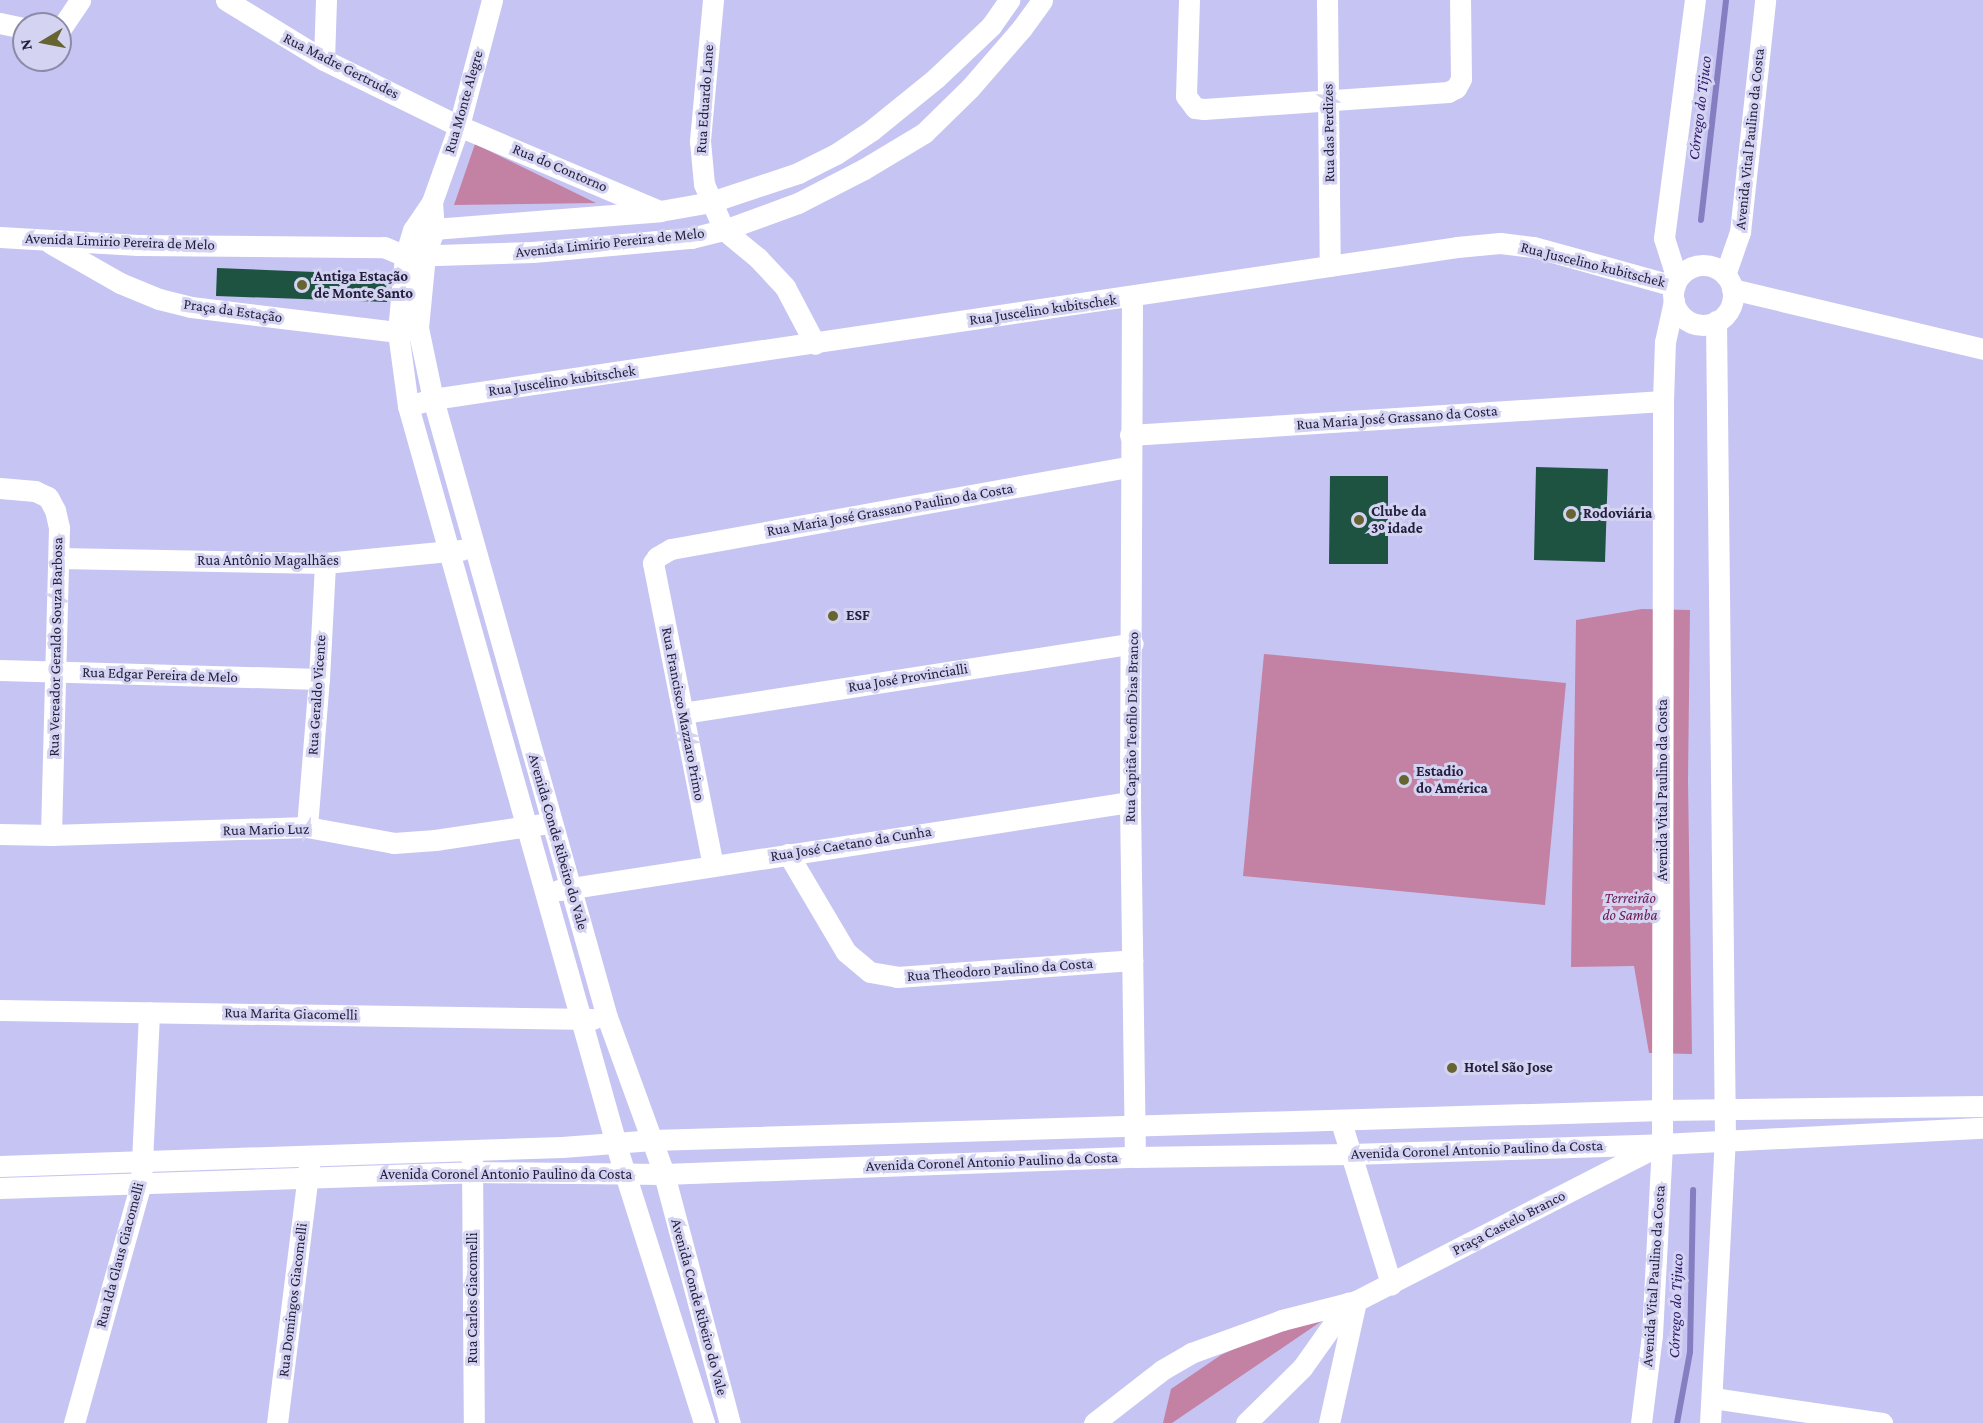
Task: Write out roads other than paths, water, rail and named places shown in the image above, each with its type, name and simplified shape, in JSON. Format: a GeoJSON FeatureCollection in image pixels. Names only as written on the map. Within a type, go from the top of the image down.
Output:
{"type":"FeatureCollection","features":[{"type":"Feature","properties":{"kind":"street","name":"Rua Madre Gertrudes"},"geometry":{"type":"LineString","coordinates":[[226,0],[324,60],[459,126]]}},
{"type":"Feature","properties":{"kind":"street"},"geometry":{"type":"LineString","coordinates":[[324,60],[326,0]]}},
{"type":"Feature","properties":{"kind":"street","name":"Rua Monte Alegre"},"geometry":{"type":"LineString","coordinates":[[415,256],[459,126],[492,0]]}},
{"type":"Feature","properties":{"kind":"street","name":"Rua Eduardo Lane"},"geometry":{"type":"LineString","coordinates":[[713,0],[700,141],[704,184],[724,230]]}},
{"type":"Feature","properties":{"kind":"street","name":"Avenida Limirio Pereira de Melo"},"geometry":{"type":"LineString","coordinates":[[384,247],[424,230],[660,211],[711,202],[798,173],[836,154],[872,130],[944,71],[991,26],[1009,0]]}},
{"type":"Feature","properties":{"kind":"street","name":"Avenida Limirio Pereira de Melo"},"geometry":{"type":"LineString","coordinates":[[0,237],[47,242],[384,247],[415,256],[485,255],[691,238],[724,230],[798,203],[864,169],[924,133],[970,88],[1022,28],[1041,0]]}},
{"type":"Feature","properties":{"kind":"street"},"geometry":{"type":"LineString","coordinates":[[1189,0],[1186,96],[1196,108],[1448,92],[1456,88],[1461,79],[1460,0]]}},
{"type":"Feature","properties":{"kind":"street","name":"Rua das Perdizes"},"geometry":{"type":"LineString","coordinates":[[1327,0],[1330,266]]}},
{"type":"Feature","properties":{"kind":"street","name":"Avenida Vital Paulino da Costa"},"geometry":{"type":"LineString","coordinates":[[1641,1423],[1652,1335],[1664,1110],[1663,401],[1665,342],[1675,289],[1664,238],[1695,0]]}},
{"type":"Feature","properties":{"kind":"street","name":"Avenida Vital Paulino da Costa"},"geometry":{"type":"LineString","coordinates":[[1729,282],[1740,232],[1764,0]]}},
{"type":"Feature","properties":{"kind":"street","name":"Rua do Contorno"},"geometry":{"type":"LineString","coordinates":[[459,126],[660,211]]}},
{"type":"Feature","properties":{"kind":"street"},"geometry":{"type":"LineString","coordinates":[[724,230],[775,274],[785,287],[814,344]]}},
{"type":"Feature","properties":{"kind":"street","name":"Praça da Estação"},"geometry":{"type":"LineString","coordinates":[[47,242],[120,283],[191,307],[408,330]]}},
{"type":"Feature","properties":{"kind":"street","name":"Rua Juscelino kubitschek"},"geometry":{"type":"LineString","coordinates":[[408,406],[433,399],[1457,247],[1500,243],[1534,247],[1675,289]]}},
{"type":"Feature","properties":{"kind":"street","name":"Avenida Conde Ribeiro do Vale"},"geometry":{"type":"LineString","coordinates":[[415,256],[408,330],[408,406],[625,1174],[704,1423]]}},
{"type":"Feature","properties":{"kind":"street"},"geometry":{"type":"LineString","coordinates":[[1729,282],[1730,308],[1716,321],[1707,324],[1689,321],[1681,315],[1675,289],[1691,268],[1700,265],[1709,266],[1729,282],[1983,349]]}},
{"type":"Feature","properties":{"kind":"street","name":"Rua Capitão Teofilo Dias Branco"},"geometry":{"type":"LineString","coordinates":[[1132,297],[1131,802],[1135,1157]]}},
{"type":"Feature","properties":{"kind":"street"},"geometry":{"type":"LineString","coordinates":[[1710,1423],[1725,1139],[1716,321]]}},
{"type":"Feature","properties":{"kind":"street","name":"Avenida Conde Ribeiro do Vale"},"geometry":{"type":"LineString","coordinates":[[408,330],[433,399],[476,547],[607,1017],[664,1174],[730,1423]]}},
{"type":"Feature","properties":{"kind":"street","name":"Rua Maria José Grassano da Costa"},"geometry":{"type":"LineString","coordinates":[[1130,435],[1663,401]]}},
{"type":"Feature","properties":{"kind":"street","name":"Rua Maria José Grassano Paulino da Costa"},"geometry":{"type":"LineString","coordinates":[[653,563],[657,557],[672,549],[1131,466]]}},
{"type":"Feature","properties":{"kind":"street","name":"Rua Vereador Geraldo Souza Barbosa"},"geometry":{"type":"LineString","coordinates":[[7,488],[34,491],[48,497],[55,510],[58,528],[51,835]]}},
{"type":"Feature","properties":{"kind":"street","name":"Rua Antônio Magalhães"},"geometry":{"type":"LineString","coordinates":[[58,558],[325,563],[448,552],[476,547]]}},
{"type":"Feature","properties":{"kind":"street","name":"Rua Geraldo Vicente"},"geometry":{"type":"LineString","coordinates":[[307,827],[319,680],[325,563]]}},
{"type":"Feature","properties":{"kind":"street","name":"Rua Francisco Mazzaro Primo"},"geometry":{"type":"LineString","coordinates":[[653,563],[713,866]]}},
{"type":"Feature","properties":{"kind":"street","name":"Rua José Provincialli"},"geometry":{"type":"LineString","coordinates":[[683,713],[1133,643]]}},
{"type":"Feature","properties":{"kind":"street","name":"Rua Edgar Pereira de Melo"},"geometry":{"type":"LineString","coordinates":[[0,670],[319,680]]}},
{"type":"Feature","properties":{"kind":"street","name":"Rua José Caetano da Cunha"},"geometry":{"type":"LineString","coordinates":[[547,893],[572,886],[1131,802]]}},
{"type":"Feature","properties":{"kind":"street","name":"Rua Mario Luz"},"geometry":{"type":"LineString","coordinates":[[0,834],[51,835],[307,827],[394,843],[529,828],[551,821]]}},
{"type":"Feature","properties":{"kind":"street","name":"Rua Theodoro Paulino da Costa"},"geometry":{"type":"LineString","coordinates":[[788,854],[846,952],[870,972],[897,977],[1132,960]]}},
{"type":"Feature","properties":{"kind":"street","name":"Rua Marita Giacomelli"},"geometry":{"type":"LineString","coordinates":[[0,1010],[582,1020],[607,1017]]}},
{"type":"Feature","properties":{"kind":"street","name":"Rua Ida Glaus Giacomelli"},"geometry":{"type":"LineString","coordinates":[[74,1423],[141,1183],[149,1012]]}},
{"type":"Feature","properties":{"kind":"street","name":"Avenida Coronel Antonio Paulino da Costa"},"geometry":{"type":"LineString","coordinates":[[0,1188],[141,1183],[472,1150],[652,1140],[1341,1122],[1664,1110],[1983,1106]]}},
{"type":"Feature","properties":{"kind":"street"},"geometry":{"type":"LineString","coordinates":[[1489,1116],[1491,1149]]}},
{"type":"Feature","properties":{"kind":"street"},"geometry":{"type":"LineString","coordinates":[[1341,1122],[1390,1284]]}},
{"type":"Feature","properties":{"kind":"street","name":"Avenida Coronel Antonio Paulino da Costa"},"geometry":{"type":"LineString","coordinates":[[0,1166],[143,1162],[472,1172],[664,1174],[1135,1157],[1351,1154],[1662,1144],[1725,1139],[1983,1128]]}},
{"type":"Feature","properties":{"kind":"street","name":"Praça Castelo Branco"},"geometry":{"type":"LineString","coordinates":[[1094,1423],[1162,1370],[1191,1353],[1282,1320],[1352,1302],[1662,1144]]}},
{"type":"Feature","properties":{"kind":"street","name":"Rua Carlos Giacomelli"},"geometry":{"type":"LineString","coordinates":[[472,1150],[474,1423]]}},
{"type":"Feature","properties":{"kind":"street","name":"Rua Domingos Giacomelli"},"geometry":{"type":"LineString","coordinates":[[277,1423],[309,1166]]}},
{"type":"Feature","properties":{"kind":"street"},"geometry":{"type":"LineString","coordinates":[[654,1264],[686,1257]]}},
{"type":"Feature","properties":{"kind":"street"},"geometry":{"type":"LineString","coordinates":[[1246,1423],[1302,1368],[1352,1302]]}},
{"type":"Feature","properties":{"kind":"street"},"geometry":{"type":"LineString","coordinates":[[1329,1423],[1352,1302]]}},
{"type":"Feature","properties":{"kind":"street"},"geometry":{"type":"LineString","coordinates":[[690,1379],[717,1372]]}},
{"type":"Feature","properties":{"kind":"street"},"geometry":{"type":"LineString","coordinates":[[1713,1398],[1882,1423]]}},
{"type":"Feature","properties":{"kind":"waterway","name":"Córrego do Tijuco"},"geometry":{"type":"LineString","coordinates":[[1701,220],[1726,0]]}},
{"type":"Feature","properties":{"kind":"waterway","name":"Córrego do Tijuco"},"geometry":{"type":"LineString","coordinates":[[1677,1423],[1690,1352],[1693,1190]]}},
{"type":"Feature","properties":{"kind":"place","name":"Antiga Estação de Monte Santo"},"geometry":{"type":"Point","coordinates":[302,285]}},
{"type":"Feature","properties":{"kind":"place","name":"Rodoviária"},"geometry":{"type":"Point","coordinates":[1571,514]}},
{"type":"Feature","properties":{"kind":"place","name":"Clube da 3º idade"},"geometry":{"type":"Point","coordinates":[1359,520]}},
{"type":"Feature","properties":{"kind":"place","name":"ESF"},"geometry":{"type":"Point","coordinates":[833,616]}},
{"type":"Feature","properties":{"kind":"place","name":"Estadio do América"},"geometry":{"type":"Point","coordinates":[1404,780]}},
{"type":"Feature","properties":{"kind":"place","name":"Hotel São Jose"},"geometry":{"type":"Point","coordinates":[1452,1068]}},
{"type":"Feature","properties":{"kind":"park label","name":"Terreirão do Samba"},"geometry":{"type":"Point","coordinates":[1630,906]}}]}
